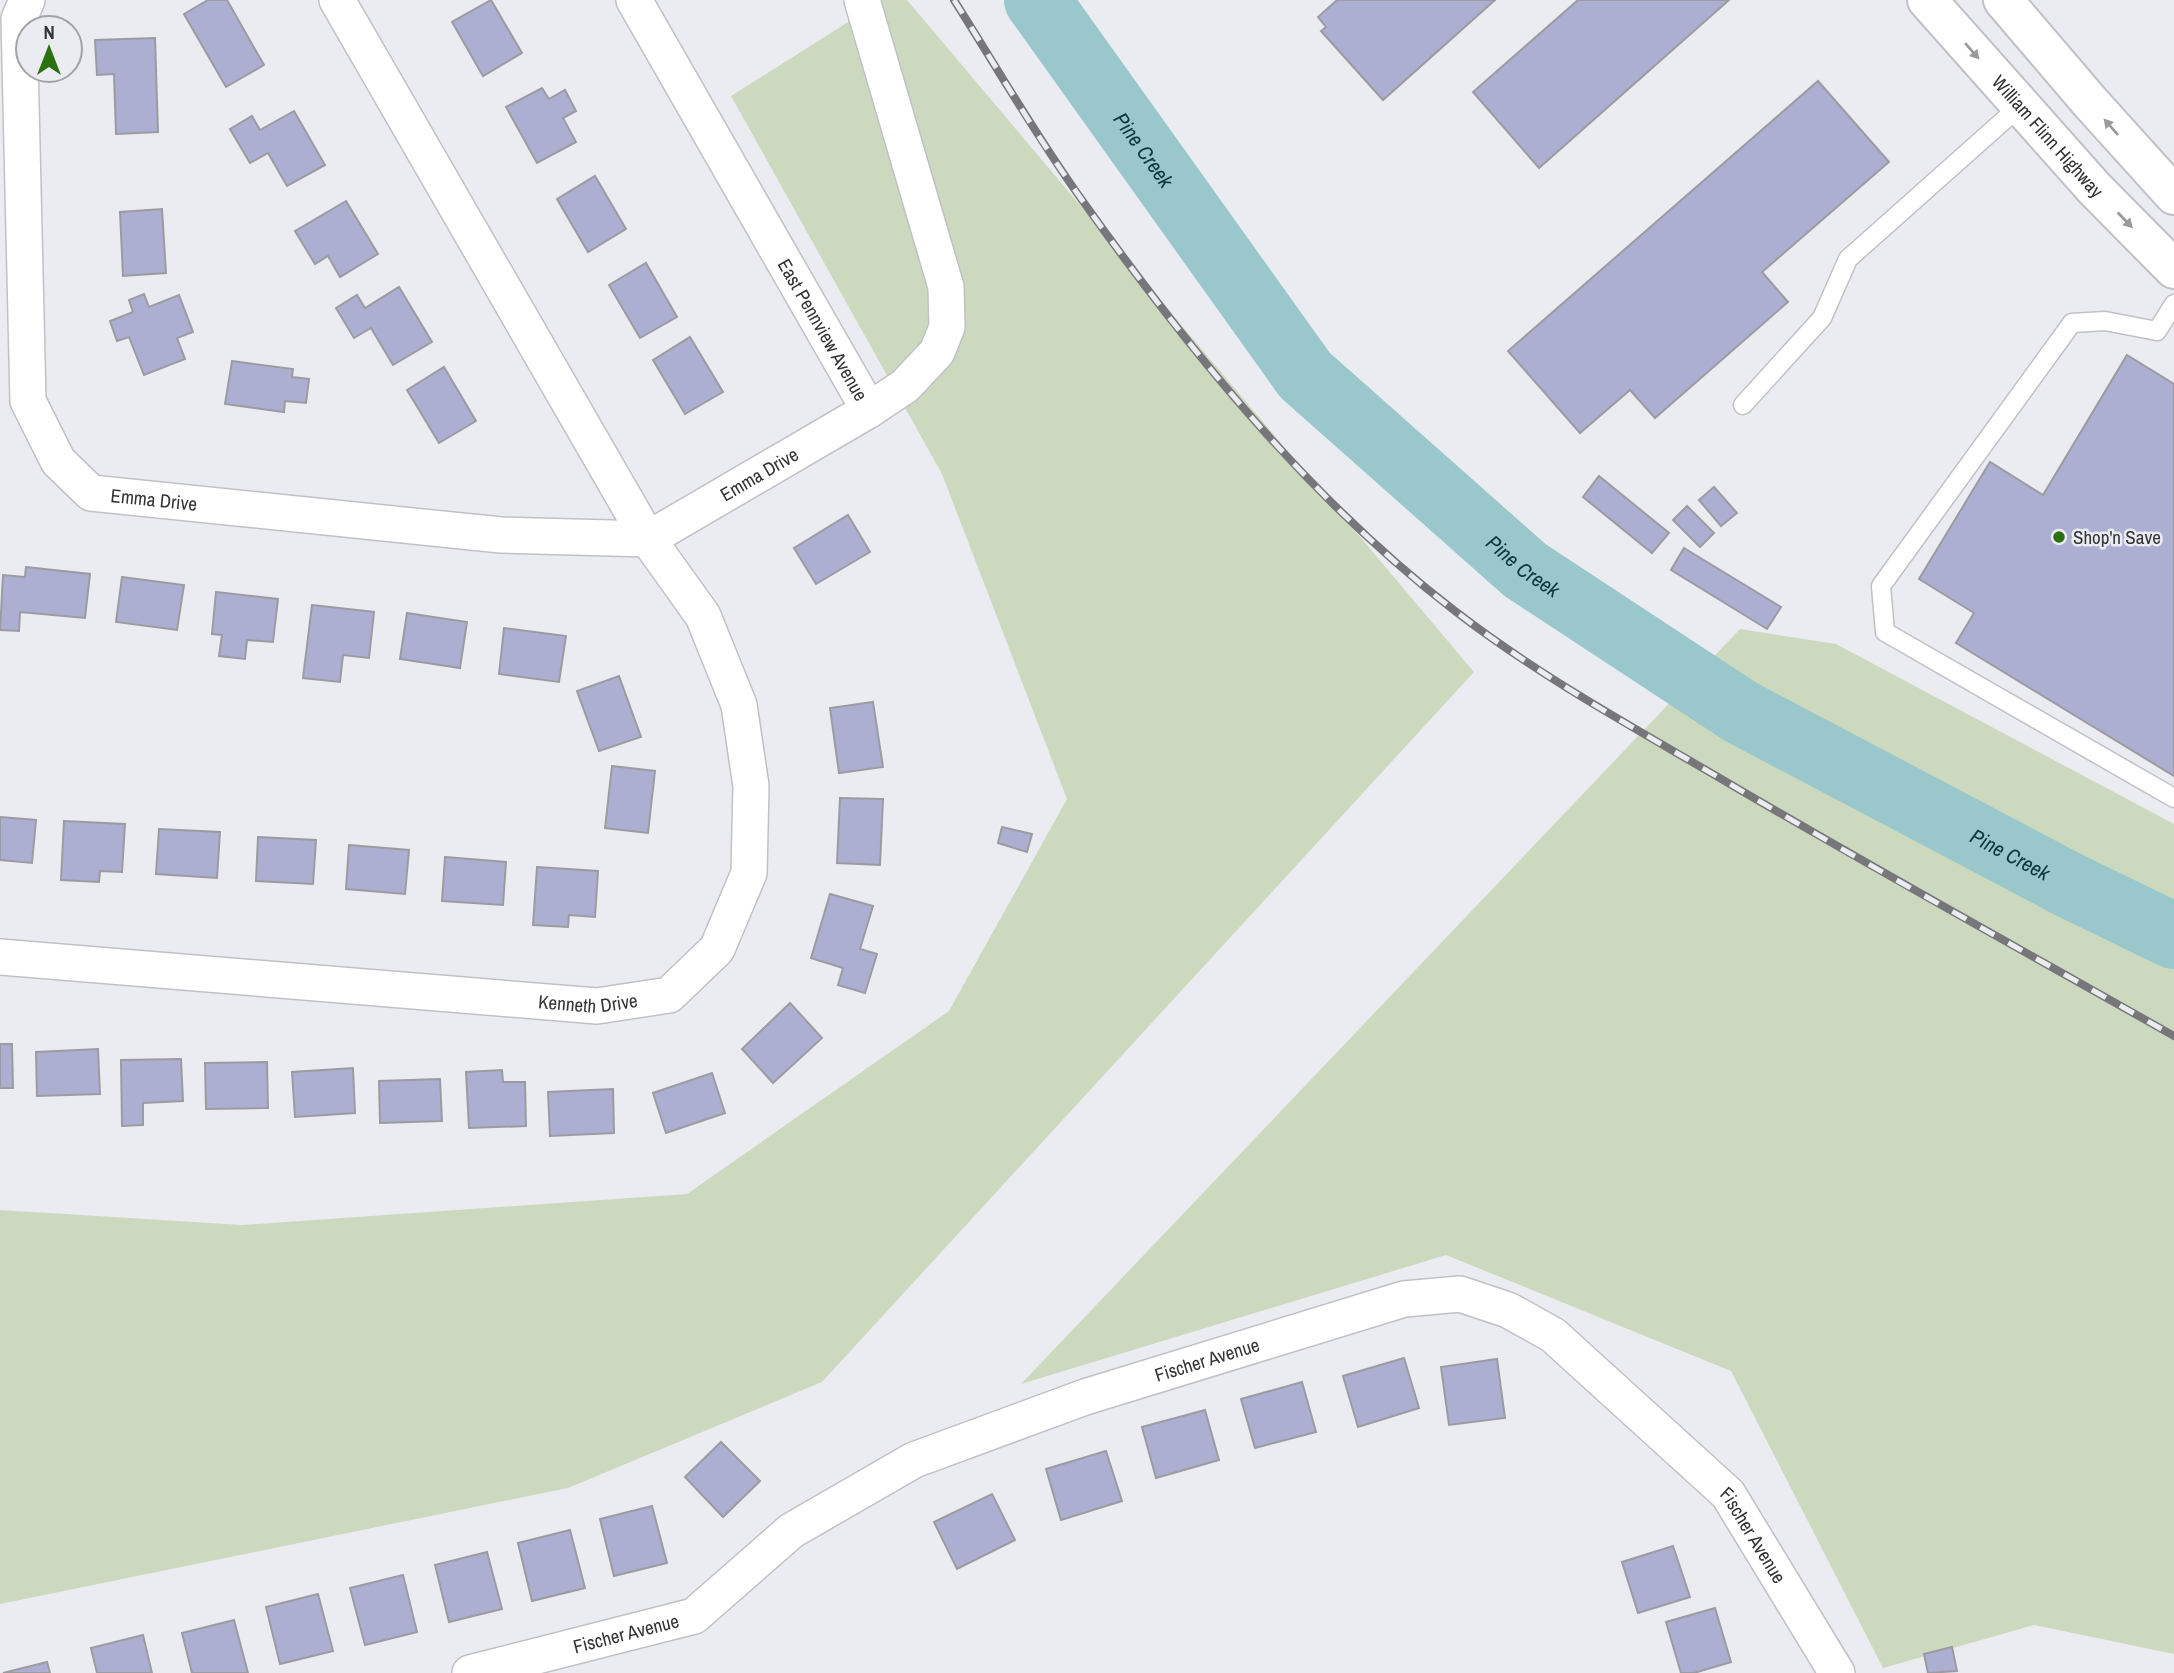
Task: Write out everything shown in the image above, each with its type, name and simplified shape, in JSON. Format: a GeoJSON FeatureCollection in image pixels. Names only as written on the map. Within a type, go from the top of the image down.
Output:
{"type":"FeatureCollection","features":[{"type":"Feature","properties":{"kind":"highway","name":"William Flinn Highway"},"geometry":{"type":"LineString","coordinates":[[1927,0],[2020,106],[2174,270]]}},
{"type":"Feature","properties":{"kind":"highway"},"geometry":{"type":"LineString","coordinates":[[2003,0],[2174,195]]}},
{"type":"Feature","properties":{"kind":"street","name":"Emma Drive"},"geometry":{"type":"LineString","coordinates":[[27,0],[19,19],[29,401],[58,461],[91,493],[500,534],[648,540],[869,410]]}},
{"type":"Feature","properties":{"kind":"street"},"geometry":{"type":"LineString","coordinates":[[337,0],[648,540]]}},
{"type":"Feature","properties":{"kind":"street","name":"East Pennview Avenue"},"geometry":{"type":"LineString","coordinates":[[634,0],[869,410],[905,386],[937,352],[947,327],[947,309],[946,287],[862,0]]}},
{"type":"Feature","properties":{"kind":"street","name":"Kenneth Drive"},"geometry":{"type":"LineString","coordinates":[[0,957],[597,1006],[668,995],[717,949],[749,873],[751,786],[739,705],[703,616],[648,540]]}},
{"type":"Feature","properties":{"kind":"street","name":"Fischer Avenue"},"geometry":{"type":"LineString","coordinates":[[470,1673],[694,1616],[792,1531],[914,1460],[1085,1397],[1390,1303],[1404,1299],[1460,1294],[1508,1310],[1552,1335],[1728,1494],[1837,1673]]}},
{"type":"Feature","properties":{"kind":"lane"},"geometry":{"type":"LineString","coordinates":[[1743,405],[1822,318],[1848,259],[2020,106]]}},
{"type":"Feature","properties":{"kind":"lane"},"geometry":{"type":"LineString","coordinates":[[2174,304],[2157,331],[2105,321],[2072,323],[1881,586],[1885,632],[2174,798]]}},
{"type":"Feature","properties":{"kind":"green space"},"geometry":{"type":"Polygon","coordinates":[[[883,0],[907,0],[1474,672],[822,1382],[568,1488],[0,1604],[0,1210],[242,1225],[687,1194],[949,1011],[1067,799],[942,474],[731,96],[883,0]]]}},
{"type":"Feature","properties":{"kind":"green space"},"geometry":{"type":"Polygon","coordinates":[[[1740,629],[1836,644],[2174,824],[2174,1654],[2034,1625],[1883,1668],[1731,1371],[1446,1255],[1021,1384],[1740,629]]]}},
{"type":"Feature","properties":{"kind":"building"},"geometry":{"type":"Polygon","coordinates":[[[208,0],[227,0],[264,65],[226,87],[184,14],[208,0]]]}},
{"type":"Feature","properties":{"kind":"building"},"geometry":{"type":"Polygon","coordinates":[[[491,0],[522,53],[483,76],[452,22],[491,0]]]}},
{"type":"Feature","properties":{"kind":"building"},"geometry":{"type":"Polygon","coordinates":[[[1337,0],[1495,0],[1383,100],[1321,31],[1326,27],[1318,17],[1337,0]]]}},
{"type":"Feature","properties":{"kind":"building"},"geometry":{"type":"Polygon","coordinates":[[[1578,0],[1729,0],[1539,168],[1473,92],[1578,0]]]}},
{"type":"Feature","properties":{"kind":"building"},"geometry":{"type":"Polygon","coordinates":[[[155,38],[158,132],[116,134],[114,74],[97,75],[95,40],[155,38]]]}},
{"type":"Feature","properties":{"kind":"building"},"geometry":{"type":"Polygon","coordinates":[[[1818,81],[1889,162],[1762,272],[1788,302],[1655,418],[1630,390],[1580,433],[1508,351],[1818,81]]]}},
{"type":"Feature","properties":{"kind":"building"},"geometry":{"type":"Polygon","coordinates":[[[542,88],[549,99],[565,90],[576,111],[563,118],[576,142],[537,163],[506,107],[542,88]]]}},
{"type":"Feature","properties":{"kind":"building"},"geometry":{"type":"Polygon","coordinates":[[[294,111],[325,165],[287,186],[268,153],[250,163],[230,129],[252,116],[260,130],[294,111]]]}},
{"type":"Feature","properties":{"kind":"building"},"geometry":{"type":"Polygon","coordinates":[[[595,176],[626,229],[588,252],[557,199],[595,176]]]}},
{"type":"Feature","properties":{"kind":"building"},"geometry":{"type":"Polygon","coordinates":[[[346,201],[378,254],[340,277],[328,256],[315,264],[295,231],[346,201]]]}},
{"type":"Feature","properties":{"kind":"building"},"geometry":{"type":"Polygon","coordinates":[[[162,209],[166,273],[123,276],[120,212],[162,209]]]}},
{"type":"Feature","properties":{"kind":"building"},"geometry":{"type":"Polygon","coordinates":[[[646,263],[677,317],[640,338],[609,285],[646,263]]]}},
{"type":"Feature","properties":{"kind":"building"},"geometry":{"type":"Polygon","coordinates":[[[399,287],[432,342],[393,365],[371,328],[354,338],[336,308],[357,295],[365,308],[399,287]]]}},
{"type":"Feature","properties":{"kind":"building"},"geometry":{"type":"Polygon","coordinates":[[[144,294],[149,307],[179,295],[193,332],[177,338],[185,359],[144,375],[129,337],[117,341],[110,321],[133,312],[129,300],[144,294]]]}},
{"type":"Feature","properties":{"kind":"building"},"geometry":{"type":"Polygon","coordinates":[[[690,337],[723,392],[685,414],[653,360],[690,337]]]}},
{"type":"Feature","properties":{"kind":"building","name":"Shop'n Save"},"geometry":{"type":"Polygon","coordinates":[[[2127,355],[2174,384],[2174,776],[1956,643],[1974,613],[1919,579],[1990,462],[2043,495],[2127,355]]]}},
{"type":"Feature","properties":{"kind":"building"},"geometry":{"type":"Polygon","coordinates":[[[232,361],[293,369],[292,377],[309,379],[306,403],[285,401],[284,412],[225,404],[232,361]]]}},
{"type":"Feature","properties":{"kind":"building"},"geometry":{"type":"Polygon","coordinates":[[[444,367],[476,421],[439,443],[407,390],[444,367]]]}},
{"type":"Feature","properties":{"kind":"building"},"geometry":{"type":"Polygon","coordinates":[[[1599,476],[1669,533],[1652,553],[1583,497],[1599,476]]]}},
{"type":"Feature","properties":{"kind":"building"},"geometry":{"type":"Polygon","coordinates":[[[1714,487],[1737,513],[1721,526],[1699,500],[1714,487]]]}},
{"type":"Feature","properties":{"kind":"building"},"geometry":{"type":"Polygon","coordinates":[[[1687,506],[1714,533],[1700,547],[1673,520],[1687,506]]]}},
{"type":"Feature","properties":{"kind":"building"},"geometry":{"type":"Polygon","coordinates":[[[848,515],[870,552],[816,584],[794,548],[848,515]]]}},
{"type":"Feature","properties":{"kind":"building"},"geometry":{"type":"Polygon","coordinates":[[[1684,548],[1781,607],[1767,629],[1671,570],[1684,548]]]}},
{"type":"Feature","properties":{"kind":"building"},"geometry":{"type":"Polygon","coordinates":[[[26,567],[90,574],[85,618],[20,612],[19,631],[0,630],[3,575],[25,577],[26,567]]]}},
{"type":"Feature","properties":{"kind":"building"},"geometry":{"type":"Polygon","coordinates":[[[122,577],[184,585],[177,630],[116,622],[122,577]]]}},
{"type":"Feature","properties":{"kind":"building"},"geometry":{"type":"Polygon","coordinates":[[[216,592],[278,599],[273,642],[247,640],[245,659],[219,656],[222,635],[212,634],[216,592]]]}},
{"type":"Feature","properties":{"kind":"building"},"geometry":{"type":"Polygon","coordinates":[[[312,605],[374,612],[369,658],[343,655],[340,682],[303,678],[312,605]]]}},
{"type":"Feature","properties":{"kind":"building"},"geometry":{"type":"Polygon","coordinates":[[[407,613],[467,622],[460,668],[400,659],[407,613]]]}},
{"type":"Feature","properties":{"kind":"building"},"geometry":{"type":"Polygon","coordinates":[[[504,628],[566,636],[559,682],[499,674],[504,628]]]}},
{"type":"Feature","properties":{"kind":"building"},"geometry":{"type":"Polygon","coordinates":[[[619,676],[641,737],[599,751],[577,691],[619,676]]]}},
{"type":"Feature","properties":{"kind":"building"},"geometry":{"type":"Polygon","coordinates":[[[873,702],[883,767],[839,773],[830,708],[873,702]]]}},
{"type":"Feature","properties":{"kind":"building"},"geometry":{"type":"Polygon","coordinates":[[[612,766],[655,771],[648,833],[605,828],[612,766]]]}},
{"type":"Feature","properties":{"kind":"building"},"geometry":{"type":"Polygon","coordinates":[[[840,798],[883,799],[880,865],[837,863],[840,798]]]}},
{"type":"Feature","properties":{"kind":"building"},"geometry":{"type":"Polygon","coordinates":[[[0,817],[36,820],[32,863],[0,860],[0,817]]]}},
{"type":"Feature","properties":{"kind":"building"},"geometry":{"type":"Polygon","coordinates":[[[64,821],[125,824],[122,872],[100,871],[99,882],[61,880],[64,821]]]}},
{"type":"Feature","properties":{"kind":"building"},"geometry":{"type":"Polygon","coordinates":[[[1002,827],[1032,834],[1027,852],[998,843],[1002,827]]]}},
{"type":"Feature","properties":{"kind":"building"},"geometry":{"type":"Polygon","coordinates":[[[159,829],[220,832],[217,878],[156,874],[159,829]]]}},
{"type":"Feature","properties":{"kind":"building"},"geometry":{"type":"Polygon","coordinates":[[[258,837],[316,840],[313,884],[256,881],[258,837]]]}},
{"type":"Feature","properties":{"kind":"building"},"geometry":{"type":"Polygon","coordinates":[[[349,845],[409,850],[405,894],[346,889],[349,845]]]}},
{"type":"Feature","properties":{"kind":"building"},"geometry":{"type":"Polygon","coordinates":[[[445,857],[506,862],[503,905],[442,901],[445,857]]]}},
{"type":"Feature","properties":{"kind":"building"},"geometry":{"type":"Polygon","coordinates":[[[537,867],[598,871],[595,917],[569,915],[568,927],[533,925],[537,867]]]}},
{"type":"Feature","properties":{"kind":"building"},"geometry":{"type":"Polygon","coordinates":[[[830,894],[873,906],[860,949],[877,954],[865,993],[838,985],[843,968],[811,958],[830,894]]]}},
{"type":"Feature","properties":{"kind":"building"},"geometry":{"type":"Polygon","coordinates":[[[790,1003],[822,1038],[773,1083],[742,1049],[790,1003]]]}},
{"type":"Feature","properties":{"kind":"building"},"geometry":{"type":"Polygon","coordinates":[[[0,1044],[12,1044],[13,1088],[0,1088],[0,1044]]]}},
{"type":"Feature","properties":{"kind":"building"},"geometry":{"type":"Polygon","coordinates":[[[98,1049],[100,1094],[37,1096],[36,1052],[98,1049]]]}},
{"type":"Feature","properties":{"kind":"building"},"geometry":{"type":"Polygon","coordinates":[[[181,1059],[183,1101],[143,1103],[143,1125],[122,1126],[121,1060],[181,1059]]]}},
{"type":"Feature","properties":{"kind":"building"},"geometry":{"type":"Polygon","coordinates":[[[267,1062],[268,1108],[206,1109],[205,1063],[267,1062]]]}},
{"type":"Feature","properties":{"kind":"building"},"geometry":{"type":"Polygon","coordinates":[[[353,1068],[355,1113],[295,1117],[292,1072],[353,1068]]]}},
{"type":"Feature","properties":{"kind":"building"},"geometry":{"type":"Polygon","coordinates":[[[502,1070],[503,1082],[525,1082],[526,1126],[469,1128],[466,1072],[502,1070]]]}},
{"type":"Feature","properties":{"kind":"building"},"geometry":{"type":"Polygon","coordinates":[[[712,1073],[725,1113],[666,1133],[653,1093],[712,1073]]]}},
{"type":"Feature","properties":{"kind":"building"},"geometry":{"type":"Polygon","coordinates":[[[440,1079],[442,1121],[380,1123],[379,1081],[440,1079]]]}},
{"type":"Feature","properties":{"kind":"building"},"geometry":{"type":"Polygon","coordinates":[[[613,1089],[614,1133],[550,1136],[548,1092],[613,1089]]]}},
{"type":"Feature","properties":{"kind":"building"},"geometry":{"type":"Polygon","coordinates":[[[1404,1358],[1419,1408],[1358,1427],[1343,1376],[1404,1358]]]}},
{"type":"Feature","properties":{"kind":"building"},"geometry":{"type":"Polygon","coordinates":[[[1497,1359],[1505,1418],[1449,1425],[1441,1367],[1497,1359]]]}},
{"type":"Feature","properties":{"kind":"building"},"geometry":{"type":"Polygon","coordinates":[[[1302,1382],[1316,1432],[1255,1448],[1241,1399],[1302,1382]]]}},
{"type":"Feature","properties":{"kind":"building"},"geometry":{"type":"Polygon","coordinates":[[[1205,1410],[1219,1460],[1156,1478],[1142,1427],[1205,1410]]]}},
{"type":"Feature","properties":{"kind":"building"},"geometry":{"type":"Polygon","coordinates":[[[721,1442],[760,1481],[723,1517],[685,1477],[721,1442]]]}},
{"type":"Feature","properties":{"kind":"building"},"geometry":{"type":"Polygon","coordinates":[[[1106,1451],[1122,1501],[1061,1520],[1046,1469],[1106,1451]]]}},
{"type":"Feature","properties":{"kind":"building"},"geometry":{"type":"Polygon","coordinates":[[[992,1494],[1015,1540],[957,1569],[934,1522],[992,1494]]]}},
{"type":"Feature","properties":{"kind":"building"},"geometry":{"type":"Polygon","coordinates":[[[652,1506],[667,1563],[614,1576],[600,1519],[652,1506]]]}},
{"type":"Feature","properties":{"kind":"building"},"geometry":{"type":"Polygon","coordinates":[[[570,1530],[585,1588],[532,1601],[518,1543],[570,1530]]]}},
{"type":"Feature","properties":{"kind":"building"},"geometry":{"type":"Polygon","coordinates":[[[1673,1546],[1690,1597],[1638,1613],[1622,1562],[1673,1546]]]}},
{"type":"Feature","properties":{"kind":"building"},"geometry":{"type":"Polygon","coordinates":[[[487,1552],[502,1609],[449,1622],[435,1565],[487,1552]]]}},
{"type":"Feature","properties":{"kind":"building"},"geometry":{"type":"Polygon","coordinates":[[[403,1575],[417,1632],[365,1645],[350,1588],[403,1575]]]}},
{"type":"Feature","properties":{"kind":"building"},"geometry":{"type":"Polygon","coordinates":[[[318,1594],[333,1651],[280,1664],[266,1607],[318,1594]]]}},
{"type":"Feature","properties":{"kind":"building"},"geometry":{"type":"Polygon","coordinates":[[[1715,1608],[1731,1662],[1694,1673],[1681,1673],[1666,1622],[1715,1608]]]}},
{"type":"Feature","properties":{"kind":"building"},"geometry":{"type":"Polygon","coordinates":[[[234,1620],[248,1673],[192,1673],[182,1633],[234,1620]]]}},
{"type":"Feature","properties":{"kind":"building"},"geometry":{"type":"Polygon","coordinates":[[[143,1635],[152,1673],[97,1673],[91,1648],[143,1635]]]}},
{"type":"Feature","properties":{"kind":"building"},"geometry":{"type":"Polygon","coordinates":[[[1952,1647],[1957,1671],[1928,1673],[1924,1654],[1952,1647]]]}},
{"type":"Feature","properties":{"kind":"building"},"geometry":{"type":"Polygon","coordinates":[[[47,1662],[50,1673],[3,1673],[47,1662]]]}},
{"type":"Feature","properties":{"kind":"waterway","name":"Pine Creek"},"geometry":{"type":"LineString","coordinates":[[1037,0],[1305,375],[1525,570],[1741,712],[2069,885],[2174,936]]}},
{"type":"Feature","properties":{"kind":"railway"},"geometry":{"type":"LineString","coordinates":[[954,0],[1065,176],[1164,311],[1208,366],[1301,471],[1401,567],[1486,634],[1584,698],[1832,843],[2174,1036]]}},
{"type":"Feature","properties":{"kind":"place","name":"Shop'n Save"},"geometry":{"type":"Point","coordinates":[2059,537]}}]}
